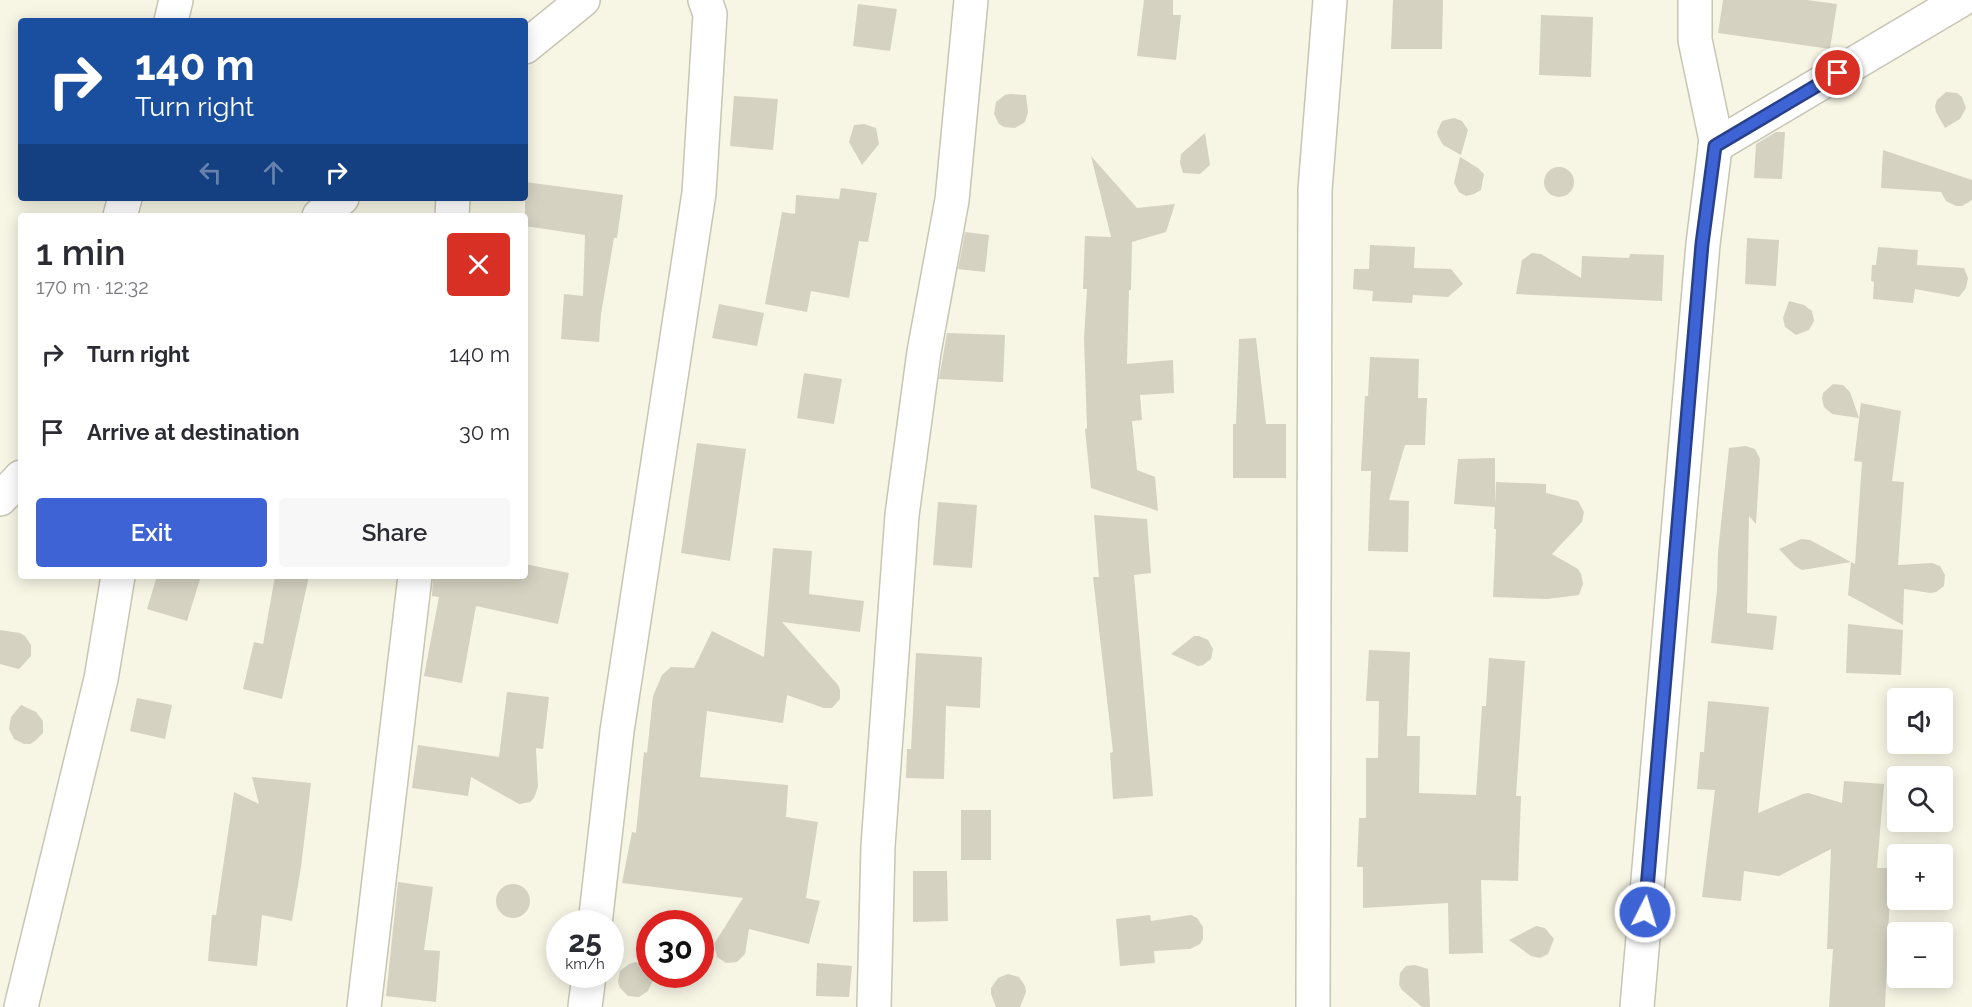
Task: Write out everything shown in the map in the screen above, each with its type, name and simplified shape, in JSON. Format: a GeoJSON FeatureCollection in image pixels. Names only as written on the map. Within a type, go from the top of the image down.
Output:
{"type":"FeatureCollection","features":[{"type":"Feature","properties":{"kind":"street"},"geometry":{"type":"LineString","coordinates":[[172,18],[176,0]]}},
{"type":"Feature","properties":{"kind":"street"},"geometry":{"type":"LineString","coordinates":[[528,45],[583,0]]}},
{"type":"Feature","properties":{"kind":"street"},"geometry":{"type":"LineString","coordinates":[[596,910],[617,731],[699,193],[710,14],[705,0]]}},
{"type":"Feature","properties":{"kind":"street"},"geometry":{"type":"LineString","coordinates":[[874,1007],[878,846],[902,515],[924,352],[952,200],[971,0]]}},
{"type":"Feature","properties":{"kind":"street"},"geometry":{"type":"LineString","coordinates":[[1313,1007],[1315,190],[1330,0]]}},
{"type":"Feature","properties":{"kind":"street"},"geometry":{"type":"LineString","coordinates":[[1637,1007],[1702,244],[1716,140],[1695,40],[1695,0]]}},
{"type":"Feature","properties":{"kind":"street"},"geometry":{"type":"LineString","coordinates":[[1715,146],[1961,0]]}},
{"type":"Feature","properties":{"kind":"street"},"geometry":{"type":"LineString","coordinates":[[323,213],[338,201]]}},
{"type":"Feature","properties":{"kind":"street"},"geometry":{"type":"LineString","coordinates":[[0,499],[18,480]]}},
{"type":"Feature","properties":{"kind":"street"},"geometry":{"type":"LineString","coordinates":[[21,1007],[101,679],[118,579]]}},
{"type":"Feature","properties":{"kind":"street"},"geometry":{"type":"LineString","coordinates":[[364,1007],[415,579]]}},
{"type":"Feature","properties":{"kind":"street"},"geometry":{"type":"LineString","coordinates":[[585,1007],[587,988]]}},
{"type":"Feature","properties":{"kind":"building"},"geometry":{"type":"Polygon","coordinates":[[[1144,0],[1173,0],[1173,15],[1181,15],[1176,60],[1137,56],[1144,0]]]}},
{"type":"Feature","properties":{"kind":"building"},"geometry":{"type":"Polygon","coordinates":[[[1393,0],[1443,0],[1442,49],[1391,49],[1393,0]]]}},
{"type":"Feature","properties":{"kind":"building"},"geometry":{"type":"Polygon","coordinates":[[[1723,0],[1807,0],[1837,4],[1830,49],[1718,33],[1723,0]]]}},
{"type":"Feature","properties":{"kind":"building"},"geometry":{"type":"Polygon","coordinates":[[[858,4],[897,9],[890,51],[853,46],[858,4]]]}},
{"type":"Feature","properties":{"kind":"building"},"geometry":{"type":"Polygon","coordinates":[[[1541,15],[1593,17],[1591,77],[1539,75],[1541,15]]]}},
{"type":"Feature","properties":{"kind":"building"},"geometry":{"type":"Polygon","coordinates":[[[1946,92],[1957,93],[1962,97],[1966,108],[1960,119],[1945,128],[1935,106],[1937,100],[1946,92]]]}},
{"type":"Feature","properties":{"kind":"building"},"geometry":{"type":"Polygon","coordinates":[[[1010,94],[1026,95],[1028,112],[1025,122],[1015,128],[999,124],[994,114],[996,102],[1010,94]]]}},
{"type":"Feature","properties":{"kind":"building"},"geometry":{"type":"Polygon","coordinates":[[[734,96],[778,99],[773,150],[730,146],[734,96]]]}},
{"type":"Feature","properties":{"kind":"building"},"geometry":{"type":"Polygon","coordinates":[[[1454,118],[1462,121],[1468,130],[1461,155],[1443,145],[1437,132],[1442,121],[1454,118]]]}},
{"type":"Feature","properties":{"kind":"building"},"geometry":{"type":"Polygon","coordinates":[[[864,124],[876,128],[879,144],[862,165],[849,142],[854,125],[864,124]]]}},
{"type":"Feature","properties":{"kind":"building"},"geometry":{"type":"Polygon","coordinates":[[[1776,132],[1785,132],[1782,179],[1754,178],[1756,144],[1776,132]]]}},
{"type":"Feature","properties":{"kind":"building"},"geometry":{"type":"Polygon","coordinates":[[[1205,133],[1210,165],[1200,174],[1183,173],[1180,163],[1181,154],[1205,133]]]}},
{"type":"Feature","properties":{"kind":"building"},"geometry":{"type":"Polygon","coordinates":[[[1883,150],[1972,180],[1972,200],[1962,206],[1956,206],[1946,201],[1941,192],[1881,188],[1883,150]]]}},
{"type":"Feature","properties":{"kind":"building"},"geometry":{"type":"Polygon","coordinates":[[[1091,156],[1137,208],[1175,204],[1166,232],[1132,242],[1131,290],[1129,290],[1127,364],[1173,360],[1174,393],[1140,395],[1142,420],[1132,421],[1137,470],[1155,477],[1158,511],[1091,488],[1085,429],[1087,428],[1084,338],[1087,289],[1083,289],[1085,236],[1111,237],[1091,156]]]}},
{"type":"Feature","properties":{"kind":"building"},"geometry":{"type":"Polygon","coordinates":[[[1460,157],[1484,174],[1481,190],[1474,194],[1466,196],[1459,192],[1454,183],[1460,157]]]}},
{"type":"Feature","properties":{"kind":"building"},"geometry":{"type":"Polygon","coordinates":[[[1559,167],[1570,171],[1574,182],[1570,193],[1559,197],[1548,193],[1544,182],[1548,171],[1559,167]]]}},
{"type":"Feature","properties":{"kind":"building"},"geometry":{"type":"Polygon","coordinates":[[[528,182],[623,195],[617,238],[614,238],[601,314],[599,342],[561,339],[564,294],[583,296],[585,235],[528,226],[528,213],[525,213],[525,201],[528,201],[528,182]]]}},
{"type":"Feature","properties":{"kind":"building"},"geometry":{"type":"Polygon","coordinates":[[[841,188],[877,193],[868,242],[859,241],[849,298],[811,291],[807,312],[765,304],[782,212],[795,214],[796,195],[839,199],[841,188]]]}},
{"type":"Feature","properties":{"kind":"building"},"geometry":{"type":"Polygon","coordinates":[[[965,232],[989,235],[985,272],[958,269],[965,232]]]}},
{"type":"Feature","properties":{"kind":"building"},"geometry":{"type":"Polygon","coordinates":[[[1747,238],[1779,240],[1776,286],[1745,284],[1747,238]]]}},
{"type":"Feature","properties":{"kind":"building"},"geometry":{"type":"Polygon","coordinates":[[[1370,245],[1415,247],[1414,268],[1451,269],[1463,284],[1448,297],[1413,295],[1412,303],[1372,301],[1373,291],[1353,289],[1354,269],[1369,269],[1370,245]]]}},
{"type":"Feature","properties":{"kind":"building"},"geometry":{"type":"Polygon","coordinates":[[[1878,247],[1918,250],[1917,265],[1964,268],[1968,278],[1966,288],[1959,297],[1915,289],[1913,303],[1873,299],[1872,265],[1876,265],[1878,247]]]}},
{"type":"Feature","properties":{"kind":"building"},"geometry":{"type":"Polygon","coordinates":[[[1532,253],[1541,254],[1581,278],[1582,256],[1629,258],[1630,254],[1664,255],[1662,301],[1516,294],[1522,260],[1532,253]]]}},
{"type":"Feature","properties":{"kind":"building"},"geometry":{"type":"Polygon","coordinates":[[[1789,301],[1804,305],[1812,311],[1814,321],[1809,330],[1796,335],[1785,327],[1783,318],[1789,301]]]}},
{"type":"Feature","properties":{"kind":"building"},"geometry":{"type":"Polygon","coordinates":[[[719,304],[764,313],[757,346],[712,338],[719,304]]]}},
{"type":"Feature","properties":{"kind":"building"},"geometry":{"type":"Polygon","coordinates":[[[947,333],[1005,335],[1003,382],[939,379],[947,333]]]}},
{"type":"Feature","properties":{"kind":"building"},"geometry":{"type":"Polygon","coordinates":[[[1256,338],[1266,424],[1286,424],[1286,478],[1233,478],[1233,424],[1236,424],[1239,339],[1256,338]]]}},
{"type":"Feature","properties":{"kind":"building"},"geometry":{"type":"Polygon","coordinates":[[[1370,357],[1419,359],[1418,398],[1427,398],[1425,445],[1405,445],[1389,500],[1409,501],[1408,552],[1368,551],[1371,471],[1361,471],[1365,396],[1368,396],[1370,357]]]}},
{"type":"Feature","properties":{"kind":"building"},"geometry":{"type":"Polygon","coordinates":[[[804,373],[842,379],[834,424],[797,418],[804,373]]]}},
{"type":"Feature","properties":{"kind":"building"},"geometry":{"type":"Polygon","coordinates":[[[1833,384],[1843,385],[1850,392],[1859,418],[1832,414],[1824,407],[1823,393],[1833,384]]]}},
{"type":"Feature","properties":{"kind":"building"},"geometry":{"type":"Polygon","coordinates":[[[1861,403],[1901,411],[1892,481],[1904,482],[1898,565],[1932,563],[1940,566],[1945,575],[1944,586],[1936,592],[1904,589],[1903,625],[1848,595],[1851,562],[1855,564],[1862,462],[1854,461],[1861,403]]]}},
{"type":"Feature","properties":{"kind":"building"},"geometry":{"type":"Polygon","coordinates":[[[697,443],[746,449],[730,561],[681,553],[697,443]]]}},
{"type":"Feature","properties":{"kind":"building"},"geometry":{"type":"Polygon","coordinates":[[[1746,446],[1755,449],[1760,459],[1756,524],[1749,516],[1747,613],[1777,616],[1773,650],[1711,643],[1729,448],[1746,446]]]}},
{"type":"Feature","properties":{"kind":"building"},"geometry":{"type":"Polygon","coordinates":[[[1495,458],[1495,507],[1454,504],[1458,459],[1495,458]]]}},
{"type":"Feature","properties":{"kind":"building"},"geometry":{"type":"Polygon","coordinates":[[[1496,482],[1546,484],[1546,493],[1578,501],[1584,512],[1582,522],[1552,554],[1578,569],[1583,584],[1579,595],[1547,599],[1493,597],[1496,482]]]}},
{"type":"Feature","properties":{"kind":"building"},"geometry":{"type":"Polygon","coordinates":[[[938,502],[977,505],[972,568],[933,565],[938,502]]]}},
{"type":"Feature","properties":{"kind":"building"},"geometry":{"type":"Polygon","coordinates":[[[1094,515],[1147,519],[1151,573],[1134,575],[1153,796],[1113,799],[1110,753],[1113,752],[1093,577],[1099,577],[1094,515]]]}},
{"type":"Feature","properties":{"kind":"building"},"geometry":{"type":"Polygon","coordinates":[[[1801,539],[1810,540],[1851,562],[1802,570],[1779,549],[1801,539]]]}},
{"type":"Feature","properties":{"kind":"building"},"geometry":{"type":"Polygon","coordinates":[[[773,548],[812,551],[809,594],[864,601],[860,632],[782,622],[838,685],[840,699],[832,708],[824,708],[787,695],[783,723],[707,711],[700,777],[788,785],[786,817],[818,822],[806,898],[820,901],[809,944],[749,929],[745,954],[737,962],[726,963],[717,957],[714,944],[743,898],[622,883],[632,832],[636,833],[644,752],[647,753],[653,696],[662,675],[671,667],[694,668],[712,631],[764,657],[773,548]]]}},
{"type":"Feature","properties":{"kind":"building"},"geometry":{"type":"Polygon","coordinates":[[[528,565],[569,573],[558,624],[476,606],[462,683],[424,676],[439,597],[432,596],[433,579],[528,579],[528,565]]]}},
{"type":"Feature","properties":{"kind":"building"},"geometry":{"type":"Polygon","coordinates":[[[156,579],[200,579],[187,621],[147,609],[156,579]]]}},
{"type":"Feature","properties":{"kind":"building"},"geometry":{"type":"Polygon","coordinates":[[[274,579],[308,579],[282,699],[243,689],[254,642],[263,644],[274,579]]]}},
{"type":"Feature","properties":{"kind":"building"},"geometry":{"type":"Polygon","coordinates":[[[1848,624],[1903,630],[1901,675],[1846,673],[1848,624]]]}},
{"type":"Feature","properties":{"kind":"building"},"geometry":{"type":"Polygon","coordinates":[[[0,630],[20,633],[31,645],[31,656],[19,669],[0,664],[0,630]]]}},
{"type":"Feature","properties":{"kind":"building"},"geometry":{"type":"Polygon","coordinates":[[[1194,636],[1208,640],[1213,649],[1211,659],[1203,665],[1198,666],[1171,654],[1194,636]]]}},
{"type":"Feature","properties":{"kind":"building"},"geometry":{"type":"Polygon","coordinates":[[[1369,650],[1410,652],[1407,736],[1420,736],[1419,793],[1476,795],[1482,706],[1486,706],[1489,658],[1525,661],[1516,796],[1521,796],[1518,881],[1481,880],[1483,953],[1449,954],[1448,903],[1363,908],[1363,867],[1357,867],[1359,818],[1366,818],[1366,758],[1378,758],[1379,701],[1366,701],[1369,650]]]}},
{"type":"Feature","properties":{"kind":"building"},"geometry":{"type":"Polygon","coordinates":[[[916,653],[982,657],[980,708],[946,706],[944,779],[906,778],[907,749],[911,749],[916,653]]]}},
{"type":"Feature","properties":{"kind":"building"},"geometry":{"type":"Polygon","coordinates":[[[507,692],[549,697],[543,749],[536,748],[538,787],[534,798],[530,802],[519,804],[471,777],[468,796],[412,788],[418,745],[499,757],[507,692]]]}},
{"type":"Feature","properties":{"kind":"building"},"geometry":{"type":"Polygon","coordinates":[[[137,698],[172,705],[165,739],[130,731],[137,698]]]}},
{"type":"Feature","properties":{"kind":"building"},"geometry":{"type":"Polygon","coordinates":[[[1708,701],[1769,707],[1758,813],[1808,793],[1842,803],[1844,781],[1884,784],[1877,868],[1887,868],[1887,910],[1889,910],[1885,1007],[1829,1007],[1833,949],[1827,949],[1831,849],[1779,876],[1744,871],[1741,901],[1702,897],[1715,790],[1697,789],[1700,752],[1704,752],[1708,701]]]}},
{"type":"Feature","properties":{"kind":"building"},"geometry":{"type":"Polygon","coordinates":[[[21,705],[36,712],[43,721],[43,733],[30,744],[14,739],[9,729],[11,717],[21,705]]]}},
{"type":"Feature","properties":{"kind":"building"},"geometry":{"type":"Polygon","coordinates":[[[252,777],[311,783],[292,921],[262,915],[257,966],[208,961],[212,915],[216,915],[234,792],[259,804],[252,777]]]}},
{"type":"Feature","properties":{"kind":"building"},"geometry":{"type":"Polygon","coordinates":[[[961,810],[991,810],[991,860],[961,860],[961,810]]]}},
{"type":"Feature","properties":{"kind":"building"},"geometry":{"type":"Polygon","coordinates":[[[913,871],[947,871],[948,921],[913,922],[913,871]]]}},
{"type":"Feature","properties":{"kind":"building"},"geometry":{"type":"Polygon","coordinates":[[[398,882],[433,887],[424,950],[440,951],[436,1002],[386,996],[398,882]]]}},
{"type":"Feature","properties":{"kind":"building"},"geometry":{"type":"Polygon","coordinates":[[[513,884],[525,889],[530,901],[525,913],[513,918],[501,913],[496,901],[501,889],[513,884]]]}},
{"type":"Feature","properties":{"kind":"building"},"geometry":{"type":"Polygon","coordinates":[[[1150,915],[1151,921],[1191,915],[1197,918],[1203,927],[1203,939],[1200,944],[1190,949],[1154,951],[1155,963],[1120,966],[1116,919],[1150,915]]]}},
{"type":"Feature","properties":{"kind":"building"},"geometry":{"type":"Polygon","coordinates":[[[1536,926],[1545,928],[1554,939],[1548,954],[1540,958],[1531,956],[1509,940],[1536,926]]]}},
{"type":"Feature","properties":{"kind":"building"},"geometry":{"type":"Polygon","coordinates":[[[636,962],[636,988],[649,988],[639,997],[628,996],[620,988],[624,988],[624,968],[636,962]]]}},
{"type":"Feature","properties":{"kind":"building"},"geometry":{"type":"Polygon","coordinates":[[[817,963],[852,966],[849,997],[816,996],[817,963]]]}},
{"type":"Feature","properties":{"kind":"building"},"geometry":{"type":"Polygon","coordinates":[[[1415,965],[1428,969],[1430,1007],[1422,1007],[1399,985],[1400,973],[1406,966],[1415,965]]]}},
{"type":"Feature","properties":{"kind":"building"},"geometry":{"type":"Polygon","coordinates":[[[1008,974],[1019,977],[1026,992],[1020,1007],[996,1007],[991,988],[998,978],[1008,974]]]}},
{"type":"Feature","properties":{"kind":"route"},"geometry":{"type":"LineString","coordinates":[[1645,912],[1702,244],[1715,146],[1838,73]]}}]}
